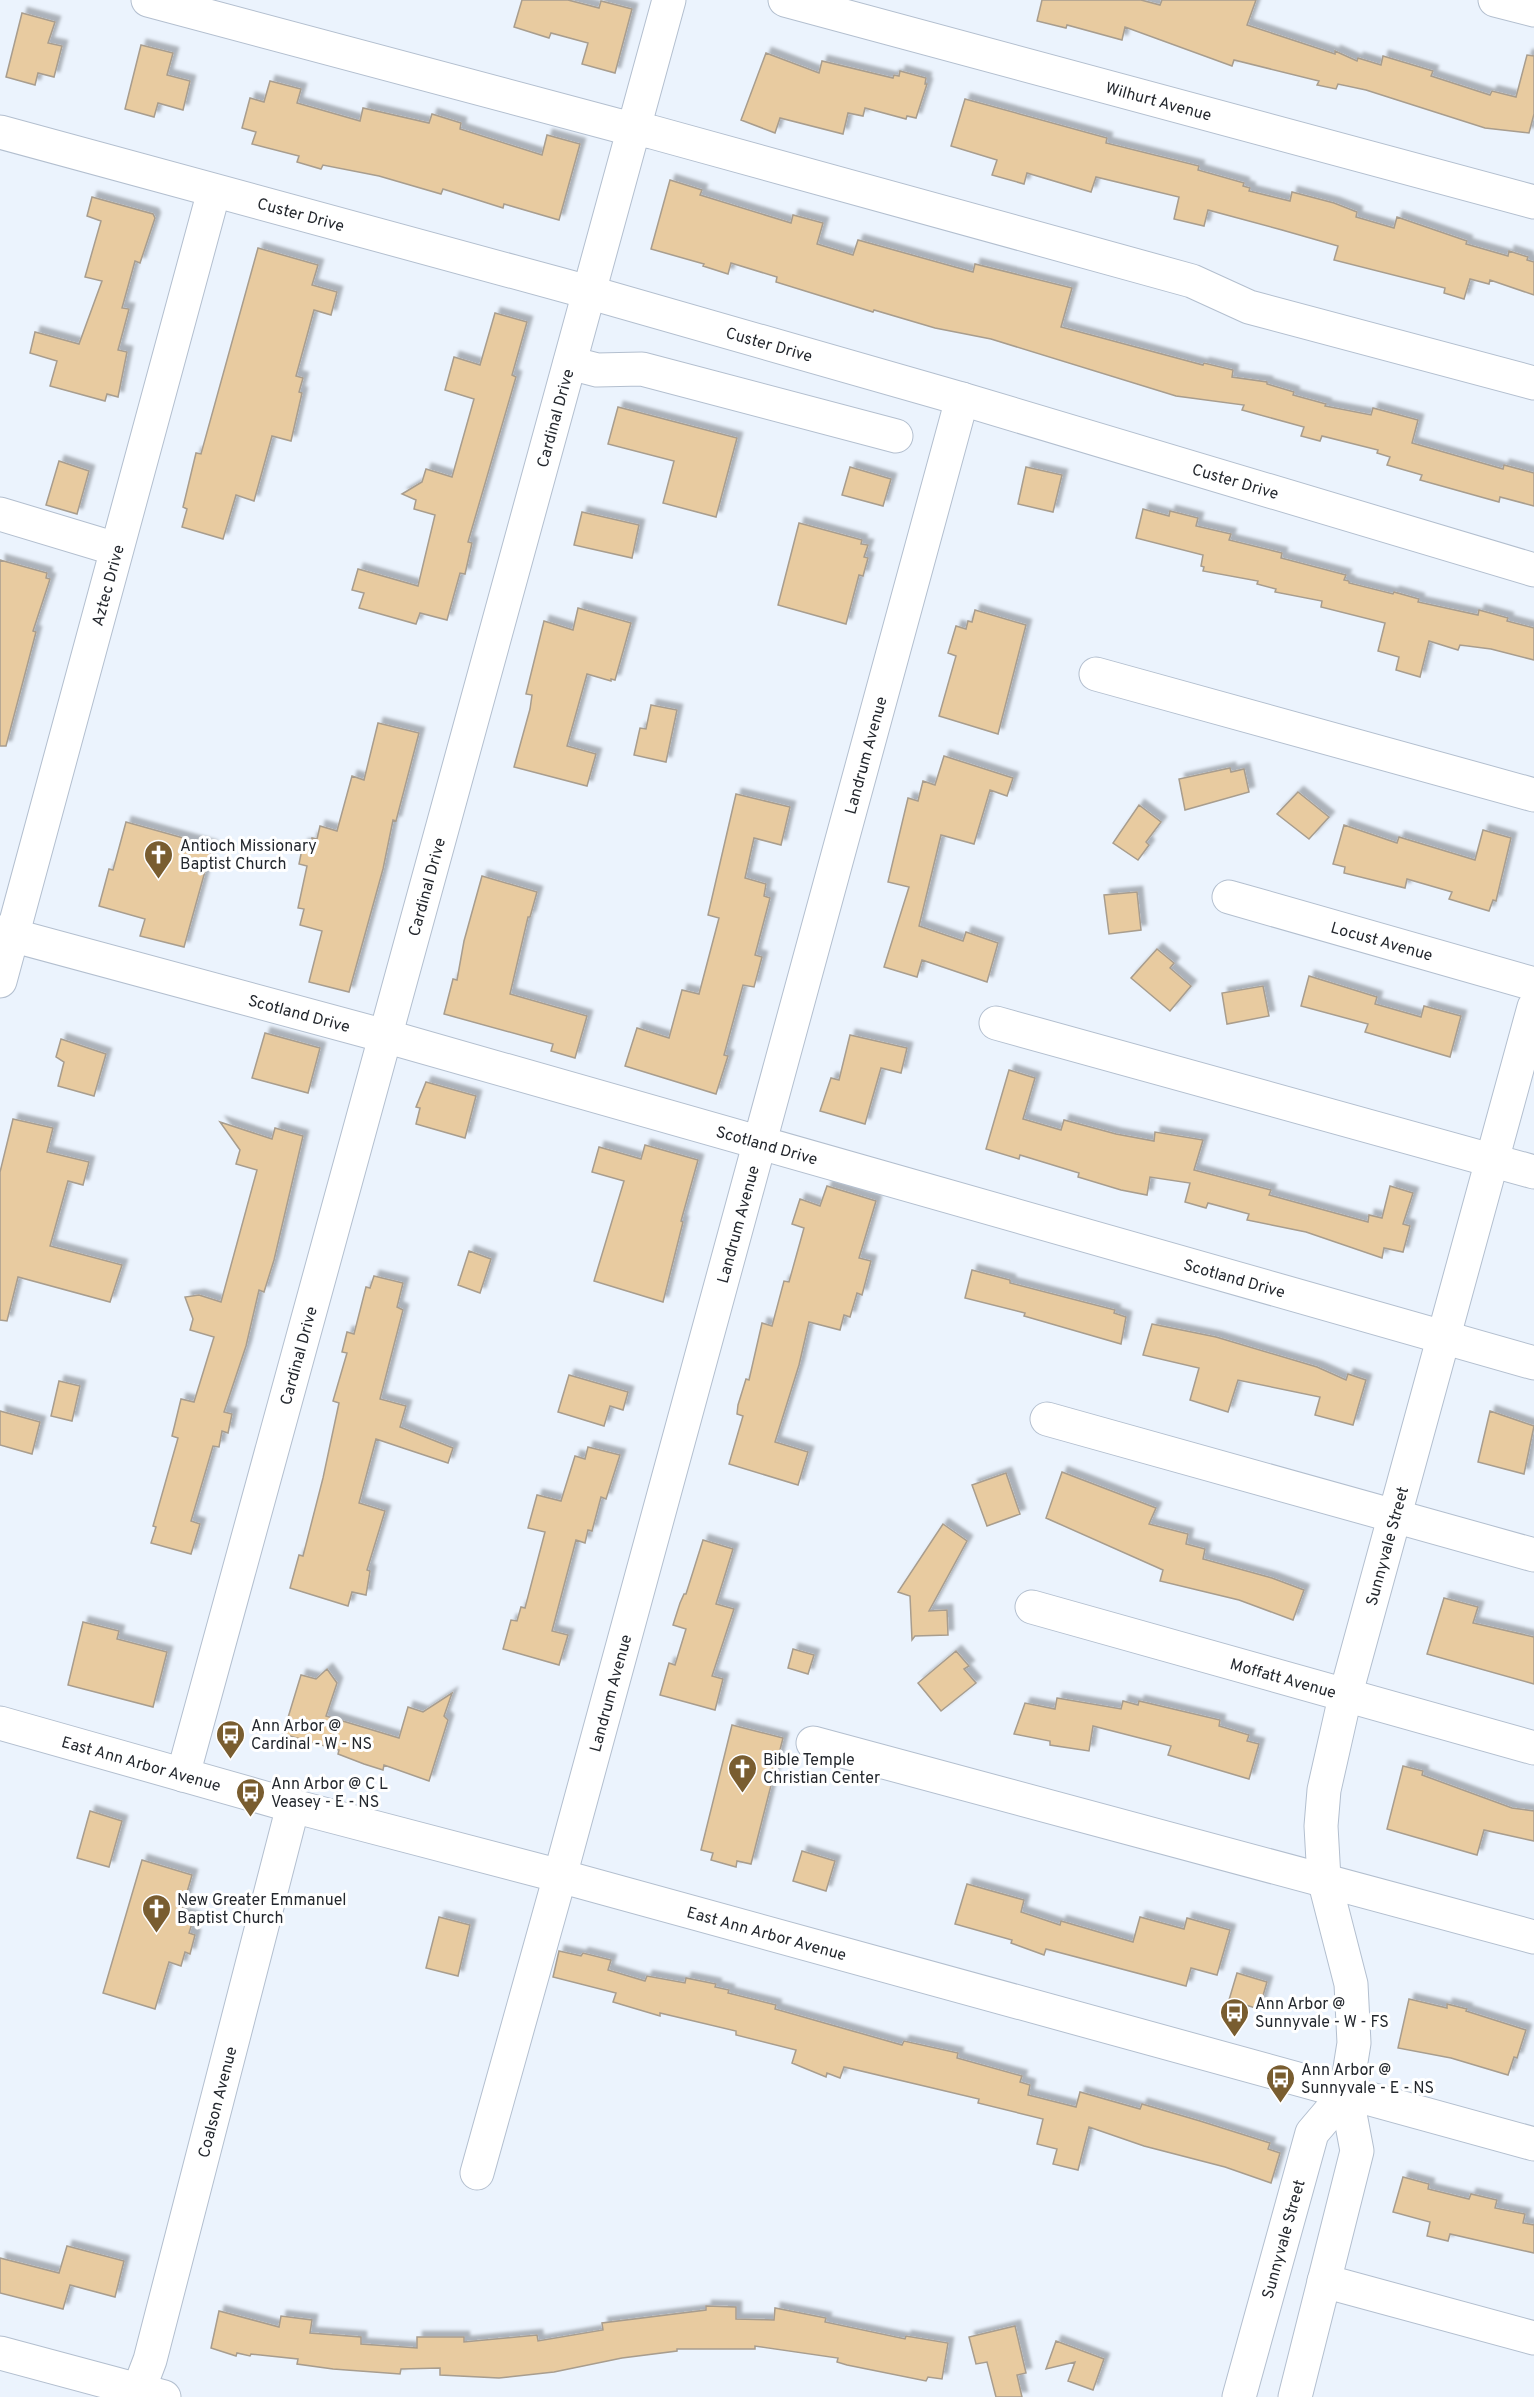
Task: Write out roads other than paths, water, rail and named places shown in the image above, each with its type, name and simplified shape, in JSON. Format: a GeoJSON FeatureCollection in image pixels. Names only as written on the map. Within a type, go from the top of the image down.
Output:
{"type":"FeatureCollection","features":[{"type":"Feature","properties":{"kind":"street"},"geometry":{"type":"LineString","coordinates":[[148,0],[1192,281],[1249,307],[1534,383]]}},
{"type":"Feature","properties":{"kind":"street","name":"Cardinal Drive"},"geometry":{"type":"LineString","coordinates":[[183,1775],[669,0]]}},
{"type":"Feature","properties":{"kind":"street","name":"Wilhurt Avenue"},"geometry":{"type":"LineString","coordinates":[[785,0],[1534,202]]}},
{"type":"Feature","properties":{"kind":"street"},"geometry":{"type":"LineString","coordinates":[[1496,0],[1534,10]]}},
{"type":"Feature","properties":{"kind":"street","name":"Custer Drive"},"geometry":{"type":"LineString","coordinates":[[0,132],[588,292],[962,399],[1534,570]]}},
{"type":"Feature","properties":{"kind":"street","name":"Aztec Drive"},"geometry":{"type":"LineString","coordinates":[[0,981],[6,933],[116,549],[214,191]]}},
{"type":"Feature","properties":{"kind":"street"},"geometry":{"type":"LineString","coordinates":[[570,363],[597,370],[642,369],[896,436]]}},
{"type":"Feature","properties":{"kind":"street","name":"Landrum Avenue"},"geometry":{"type":"LineString","coordinates":[[477,2173],[962,399]]}},
{"type":"Feature","properties":{"kind":"street"},"geometry":{"type":"LineString","coordinates":[[0,514],[116,549]]}},
{"type":"Feature","properties":{"kind":"street"},"geometry":{"type":"LineString","coordinates":[[1096,674],[1534,795]]}},
{"type":"Feature","properties":{"kind":"street","name":"Locust Avenue"},"geometry":{"type":"LineString","coordinates":[[1229,897],[1534,984]]}},
{"type":"Feature","properties":{"kind":"street","name":"Scotland Drive"},"geometry":{"type":"LineString","coordinates":[[6,933],[385,1036],[1534,1363]]}},
{"type":"Feature","properties":{"kind":"street","name":"Sunnyvale Street"},"geometry":{"type":"LineString","coordinates":[[1294,2397],[1358,2151],[1346,2093],[1354,2043],[1351,1984],[1323,1879],[1321,1826],[1324,1790],[1345,1697],[1534,1007]]}},
{"type":"Feature","properties":{"kind":"street"},"geometry":{"type":"LineString","coordinates":[[996,1023],[1534,1172]]}},
{"type":"Feature","properties":{"kind":"street"},"geometry":{"type":"LineString","coordinates":[[1047,1419],[1534,1555]]}},
{"type":"Feature","properties":{"kind":"street","name":"Moffatt Avenue"},"geometry":{"type":"LineString","coordinates":[[1032,1607],[1345,1697],[1534,1748]]}},
{"type":"Feature","properties":{"kind":"street","name":"East Ann Arbor Avenue"},"geometry":{"type":"LineString","coordinates":[[0,1723],[294,1806],[560,1876],[1534,2144]]}},
{"type":"Feature","properties":{"kind":"street"},"geometry":{"type":"LineString","coordinates":[[813,1743],[1534,1937]]}},
{"type":"Feature","properties":{"kind":"street","name":"Coalson Avenue"},"geometry":{"type":"LineString","coordinates":[[146,2395],[150,2360],[294,1806]]}},
{"type":"Feature","properties":{"kind":"street","name":"Sunnyvale Street"},"geometry":{"type":"LineString","coordinates":[[1239,2397],[1312,2133],[1346,2093]]}},
{"type":"Feature","properties":{"kind":"street"},"geometry":{"type":"LineString","coordinates":[[1324,2281],[1534,2338]]}},
{"type":"Feature","properties":{"kind":"street"},"geometry":{"type":"LineString","coordinates":[[0,2353],[146,2395]]}},
{"type":"Feature","properties":{"kind":"place","name":"Antioch Missionary Baptist Church"},"geometry":{"type":"Point","coordinates":[159,880]}},
{"type":"Feature","properties":{"kind":"place","name":"Ann Arbor @ Cardinal - W - NS"},"geometry":{"type":"Point","coordinates":[230,1760]}},
{"type":"Feature","properties":{"kind":"place","name":"Bible Temple Christian Center"},"geometry":{"type":"Point","coordinates":[742,1794]}},
{"type":"Feature","properties":{"kind":"place","name":"Ann Arbor @ C L Veasey - E - NS"},"geometry":{"type":"Point","coordinates":[250,1818]}},
{"type":"Feature","properties":{"kind":"place","name":"New Greater Emmanuel Baptist Church"},"geometry":{"type":"Point","coordinates":[156,1934]}},
{"type":"Feature","properties":{"kind":"place","name":"Ann Arbor @ Sunnyvale - W - FS"},"geometry":{"type":"Point","coordinates":[1234,2038]}},
{"type":"Feature","properties":{"kind":"place","name":"Ann Arbor @ Sunnyvale - E - NS"},"geometry":{"type":"Point","coordinates":[1280,2104]}}]}
